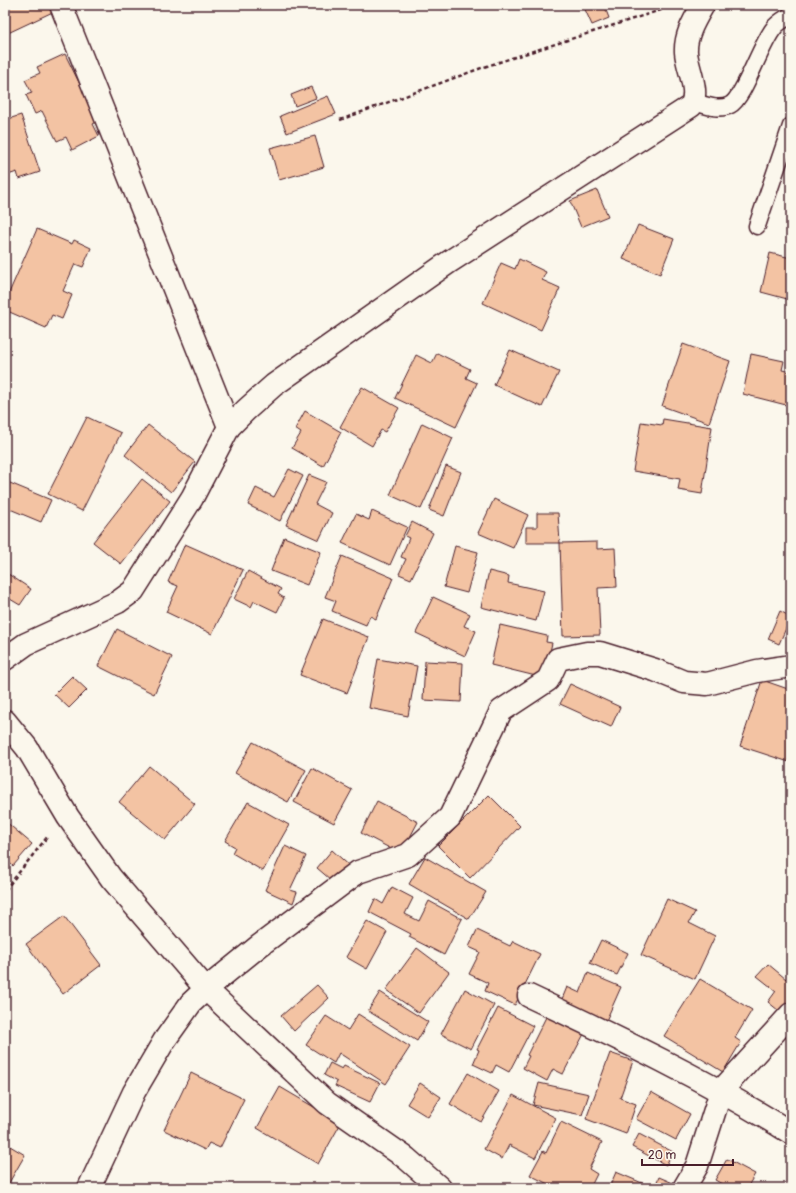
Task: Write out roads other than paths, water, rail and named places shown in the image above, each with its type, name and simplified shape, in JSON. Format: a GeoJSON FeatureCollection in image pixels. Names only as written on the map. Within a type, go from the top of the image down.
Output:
{"type":"FeatureCollection","features":[{"type":"Feature","properties":{"kind":"street"},"geometry":{"type":"LineString","coordinates":[[61,5],[229,427]]}},
{"type":"Feature","properties":{"kind":"street"},"geometry":{"type":"LineString","coordinates":[[5,659],[26,644],[118,602],[133,591],[192,498],[229,427],[274,385],[448,262],[691,106],[694,102],[694,96],[686,51],[688,33],[702,5]]}},
{"type":"Feature","properties":{"kind":"street"},"geometry":{"type":"LineString","coordinates":[[89,1188],[131,1098],[157,1054],[191,1003],[206,989],[358,872],[408,855],[450,817],[501,711],[548,680],[558,659],[588,653],[600,653],[655,670],[684,682],[707,684],[757,671],[791,666]]}},
{"type":"Feature","properties":{"kind":"street"},"geometry":{"type":"LineString","coordinates":[[5,721],[27,748],[68,817],[111,878],[206,989],[326,1102],[406,1158],[440,1188]]}},
{"type":"Feature","properties":{"kind":"street"},"geometry":{"type":"LineString","coordinates":[[529,996],[656,1056],[721,1091],[791,1133]]}},
{"type":"Feature","properties":{"kind":"street"},"geometry":{"type":"LineString","coordinates":[[684,1188],[697,1166],[721,1091],[791,1014]]}},
{"type":"Feature","properties":{"kind":"lane"},"geometry":{"type":"LineString","coordinates":[[694,102],[722,108],[730,105],[739,97],[753,65],[774,28],[791,15]]}},
{"type":"Feature","properties":{"kind":"lane"},"geometry":{"type":"LineString","coordinates":[[757,226],[791,126]]}}]}
